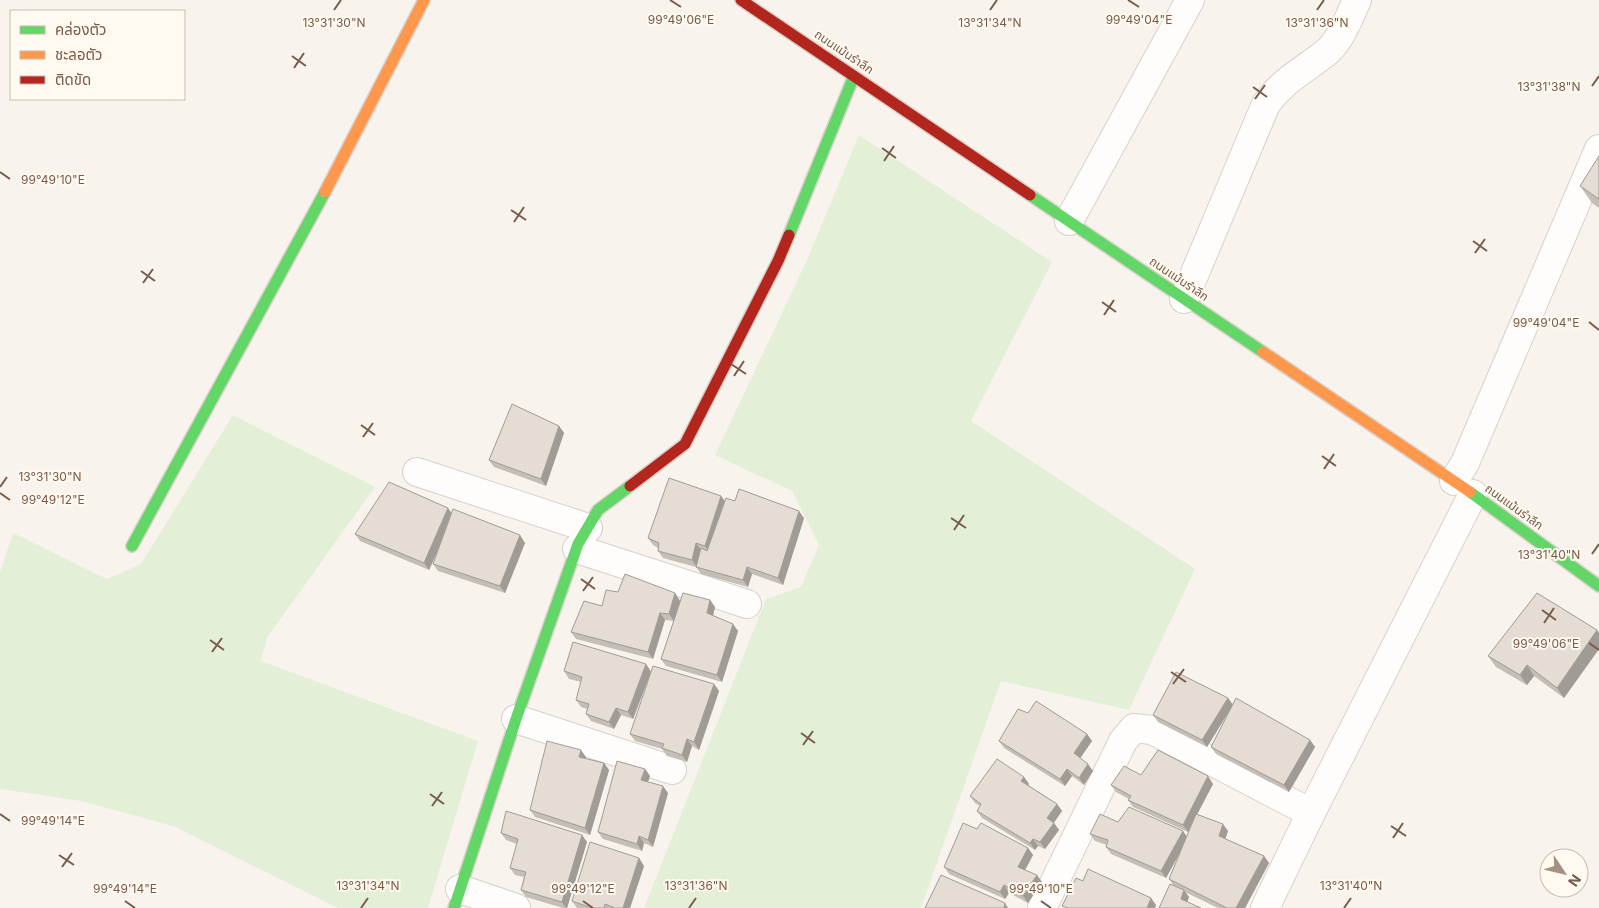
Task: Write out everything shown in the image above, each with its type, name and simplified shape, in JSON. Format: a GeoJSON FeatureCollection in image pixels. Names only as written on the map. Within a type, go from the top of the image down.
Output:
{"type":"FeatureCollection","features":[{"type":"Feature","properties":{"kind":"street"},"geometry":{"type":"LineString","coordinates":[[132,546],[321,200],[424,0]]}},
{"type":"Feature","properties":{"kind":"street","name":"ถนนแม้นรำลึก"},"geometry":{"type":"LineString","coordinates":[[741,0],[1463,488],[1599,586]]}},
{"type":"Feature","properties":{"kind":"street"},"geometry":{"type":"LineString","coordinates":[[1069,221],[1190,0]]}},
{"type":"Feature","properties":{"kind":"street"},"geometry":{"type":"LineString","coordinates":[[1184,299],[1266,104],[1288,78],[1328,51],[1340,36],[1357,0]]}},
{"type":"Feature","properties":{"kind":"street"},"geometry":{"type":"LineString","coordinates":[[516,908],[457,899],[516,719],[582,539],[598,510],[685,444],[778,261],[854,76]]}},
{"type":"Feature","properties":{"kind":"street"},"geometry":{"type":"LineString","coordinates":[[1265,908],[1463,488],[1465,463],[1599,149]]}},
{"type":"Feature","properties":{"kind":"street"},"geometry":{"type":"LineString","coordinates":[[417,472],[747,604]]}},
{"type":"Feature","properties":{"kind":"street"},"geometry":{"type":"LineString","coordinates":[[516,719],[672,770]]}},
{"type":"Feature","properties":{"kind":"street"},"geometry":{"type":"LineString","coordinates":[[1042,908],[1123,740],[1134,728],[1152,730],[1311,813]]}},
{"type":"Feature","properties":{"kind":"green space"},"geometry":{"type":"Polygon","coordinates":[[[859,135],[1052,262],[971,421],[1195,569],[1129,710],[1001,681],[921,908],[644,908],[766,599],[801,587],[819,545],[792,491],[715,455],[807,260],[859,135]]]}},
{"type":"Feature","properties":{"kind":"green space"},"geometry":{"type":"Polygon","coordinates":[[[233,415],[375,487],[267,638],[261,661],[478,741],[428,908],[338,908],[173,826],[81,801],[0,789],[0,572],[13,533],[107,579],[141,564],[233,415]]]}},
{"type":"Feature","properties":{"kind":"building"},"geometry":{"type":"Polygon","coordinates":[[[1599,156],[1599,199],[1580,186],[1599,156]]]}},
{"type":"Feature","properties":{"kind":"building"},"geometry":{"type":"Polygon","coordinates":[[[512,404],[559,426],[541,479],[489,460],[512,404]]]}},
{"type":"Feature","properties":{"kind":"building"},"geometry":{"type":"Polygon","coordinates":[[[669,478],[721,496],[705,546],[696,543],[692,560],[658,551],[659,543],[648,538],[669,478]]]}},
{"type":"Feature","properties":{"kind":"building"},"geometry":{"type":"Polygon","coordinates":[[[389,482],[448,508],[424,563],[355,534],[389,482]]]}},
{"type":"Feature","properties":{"kind":"building"},"geometry":{"type":"Polygon","coordinates":[[[739,489],[799,511],[778,578],[747,567],[743,580],[696,567],[701,548],[707,551],[726,498],[735,501],[739,489]]]}},
{"type":"Feature","properties":{"kind":"building"},"geometry":{"type":"Polygon","coordinates":[[[453,509],[520,535],[500,586],[433,564],[453,509]]]}},
{"type":"Feature","properties":{"kind":"building"},"geometry":{"type":"Polygon","coordinates":[[[625,574],[675,593],[669,614],[660,613],[648,652],[571,632],[584,601],[602,606],[606,590],[618,592],[625,574]]]}},
{"type":"Feature","properties":{"kind":"building"},"geometry":{"type":"Polygon","coordinates":[[[683,593],[710,600],[707,613],[733,624],[717,675],[661,659],[683,593]]]}},
{"type":"Feature","properties":{"kind":"building"},"geometry":{"type":"Polygon","coordinates":[[[1537,593],[1597,630],[1557,688],[1527,665],[1520,675],[1488,656],[1537,593]]]}},
{"type":"Feature","properties":{"kind":"building"},"geometry":{"type":"Polygon","coordinates":[[[573,642],[646,664],[628,712],[616,708],[609,722],[586,714],[589,704],[576,700],[582,677],[564,671],[573,642]]]}},
{"type":"Feature","properties":{"kind":"building"},"geometry":{"type":"Polygon","coordinates":[[[653,666],[714,684],[694,742],[687,739],[682,755],[662,748],[664,744],[630,734],[653,666]]]}},
{"type":"Feature","properties":{"kind":"building"},"geometry":{"type":"Polygon","coordinates":[[[1176,672],[1228,698],[1202,740],[1153,715],[1176,672]]]}},
{"type":"Feature","properties":{"kind":"building"},"geometry":{"type":"Polygon","coordinates":[[[1236,698],[1310,740],[1284,785],[1211,747],[1236,698]]]}},
{"type":"Feature","properties":{"kind":"building"},"geometry":{"type":"Polygon","coordinates":[[[1036,701],[1087,734],[1074,753],[1088,764],[1079,778],[1067,769],[1060,779],[999,741],[1018,709],[1028,713],[1036,701]]]}},
{"type":"Feature","properties":{"kind":"building"},"geometry":{"type":"Polygon","coordinates":[[[547,741],[581,750],[579,757],[604,763],[585,828],[530,810],[547,741]]]}},
{"type":"Feature","properties":{"kind":"building"},"geometry":{"type":"Polygon","coordinates":[[[1158,750],[1208,776],[1183,825],[1128,800],[1131,796],[1111,785],[1124,766],[1141,775],[1158,750]]]}},
{"type":"Feature","properties":{"kind":"building"},"geometry":{"type":"Polygon","coordinates":[[[997,759],[1024,777],[1021,781],[1057,804],[1047,818],[1054,823],[1040,842],[1033,839],[1030,843],[977,811],[981,804],[970,796],[997,759]]]}},
{"type":"Feature","properties":{"kind":"building"},"geometry":{"type":"Polygon","coordinates":[[[617,761],[645,769],[641,780],[663,786],[648,840],[639,836],[637,844],[598,832],[617,761]]]}},
{"type":"Feature","properties":{"kind":"building"},"geometry":{"type":"Polygon","coordinates":[[[1129,807],[1183,831],[1161,871],[1106,847],[1108,840],[1090,834],[1100,814],[1118,822],[1129,807]]]}},
{"type":"Feature","properties":{"kind":"building"},"geometry":{"type":"Polygon","coordinates":[[[506,811],[582,835],[562,902],[521,890],[526,872],[510,868],[518,839],[501,833],[506,811]]]}},
{"type":"Feature","properties":{"kind":"building"},"geometry":{"type":"Polygon","coordinates":[[[1196,814],[1223,824],[1219,836],[1264,856],[1236,908],[1227,908],[1169,879],[1196,814]]]}},
{"type":"Feature","properties":{"kind":"building"},"geometry":{"type":"Polygon","coordinates":[[[963,823],[977,829],[981,823],[1028,848],[1018,867],[1037,875],[1023,896],[1004,885],[1000,892],[944,867],[963,823]]]}},
{"type":"Feature","properties":{"kind":"building"},"geometry":{"type":"Polygon","coordinates":[[[590,842],[639,858],[623,908],[615,908],[605,904],[604,908],[592,908],[572,901],[590,842]]]}},
{"type":"Feature","properties":{"kind":"building"},"geometry":{"type":"Polygon","coordinates":[[[1088,869],[1151,898],[1147,908],[1068,908],[1062,906],[1076,878],[1083,881],[1088,869]]]}},
{"type":"Feature","properties":{"kind":"building"},"geometry":{"type":"Polygon","coordinates":[[[941,875],[1005,903],[1005,908],[925,908],[941,875]]]}},
{"type":"Feature","properties":{"kind":"building"},"geometry":{"type":"Polygon","coordinates":[[[1170,884],[1184,890],[1181,899],[1201,908],[1159,908],[1170,884]]]}},
{"type":"Feature","properties":{"kind":"traffic: fast"},"geometry":{"type":"LineString","coordinates":[[789,235],[854,76]]}},
{"type":"Feature","properties":{"kind":"traffic: fast"},"geometry":{"type":"LineString","coordinates":[[132,546],[325,192]]}},
{"type":"Feature","properties":{"kind":"traffic: fast"},"geometry":{"type":"LineString","coordinates":[[1030,195],[1263,352]]}},
{"type":"Feature","properties":{"kind":"traffic: fast"},"geometry":{"type":"LineString","coordinates":[[454,908],[516,719],[578,544],[598,510],[630,486]]}},
{"type":"Feature","properties":{"kind":"traffic: fast"},"geometry":{"type":"LineString","coordinates":[[1470,492],[1599,586]]}},
{"type":"Feature","properties":{"kind":"traffic: slow"},"geometry":{"type":"LineString","coordinates":[[325,192],[424,0]]}},
{"type":"Feature","properties":{"kind":"traffic: slow"},"geometry":{"type":"LineString","coordinates":[[1263,352],[1470,492]]}},
{"type":"Feature","properties":{"kind":"traffic: jam"},"geometry":{"type":"LineString","coordinates":[[741,0],[1030,195]]}},
{"type":"Feature","properties":{"kind":"traffic: jam"},"geometry":{"type":"LineString","coordinates":[[630,486],[685,444],[778,261],[789,235]]}}]}
